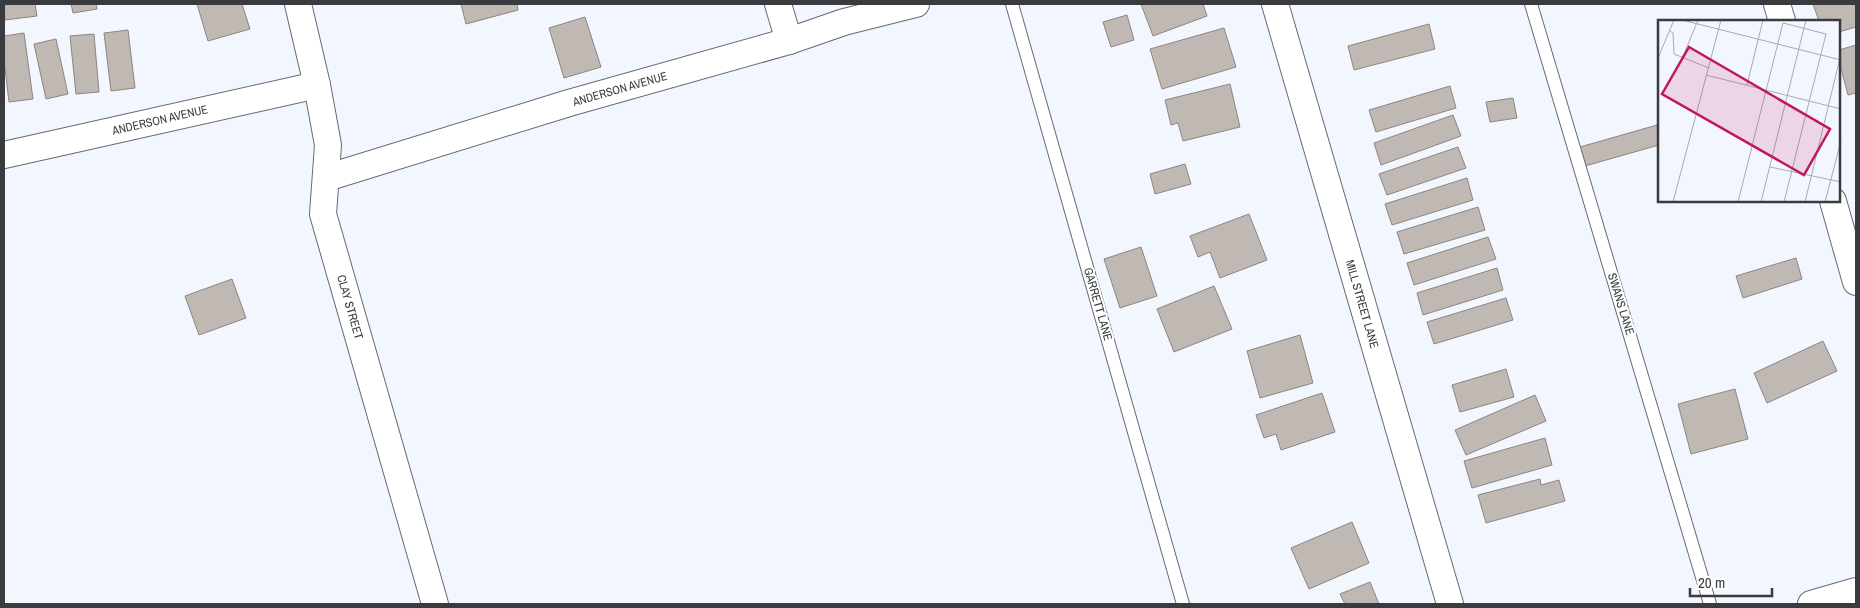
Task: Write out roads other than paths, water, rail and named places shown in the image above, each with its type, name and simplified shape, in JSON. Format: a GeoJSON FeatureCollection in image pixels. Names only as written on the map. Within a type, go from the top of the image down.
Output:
{"type":"FeatureCollection","features":[{"type":"Feature","properties":{"kind":"street","name":"CLAY STREET"},"geometry":{"type":"LineString","coordinates":[[298,4],[317,85],[328,145],[323,214],[435,604]]}},
{"type":"Feature","properties":{"kind":"street"},"geometry":{"type":"LineString","coordinates":[[778,4],[789,41]]}},
{"type":"Feature","properties":{"kind":"street","name":"ANDERSON AVENUE"},"geometry":{"type":"LineString","coordinates":[[326,178],[569,103],[789,41],[844,22],[916,4]]}},
{"type":"Feature","properties":{"kind":"street","name":"MILL STREET LANE"},"geometry":{"type":"LineString","coordinates":[[1275,4],[1450,604]]}},
{"type":"Feature","properties":{"kind":"street"},"geometry":{"type":"LineString","coordinates":[[1777,4],[1782,20]]}},
{"type":"Feature","properties":{"kind":"street","name":"ANDERSON AVENUE"},"geometry":{"type":"LineString","coordinates":[[4,150],[317,85]]}},
{"type":"Feature","properties":{"kind":"street"},"geometry":{"type":"LineString","coordinates":[[1833,202],[1856,282]]}},
{"type":"Feature","properties":{"kind":"street"},"geometry":{"type":"LineString","coordinates":[[1811,604],[1856,592]]}},
{"type":"Feature","properties":{"kind":"lane","name":"GARRETT LANE"},"geometry":{"type":"LineString","coordinates":[[1012,4],[1184,604]]}},
{"type":"Feature","properties":{"kind":"lane","name":"SWANS LANE"},"geometry":{"type":"LineString","coordinates":[[1531,4],[1710,604]]}}]}
